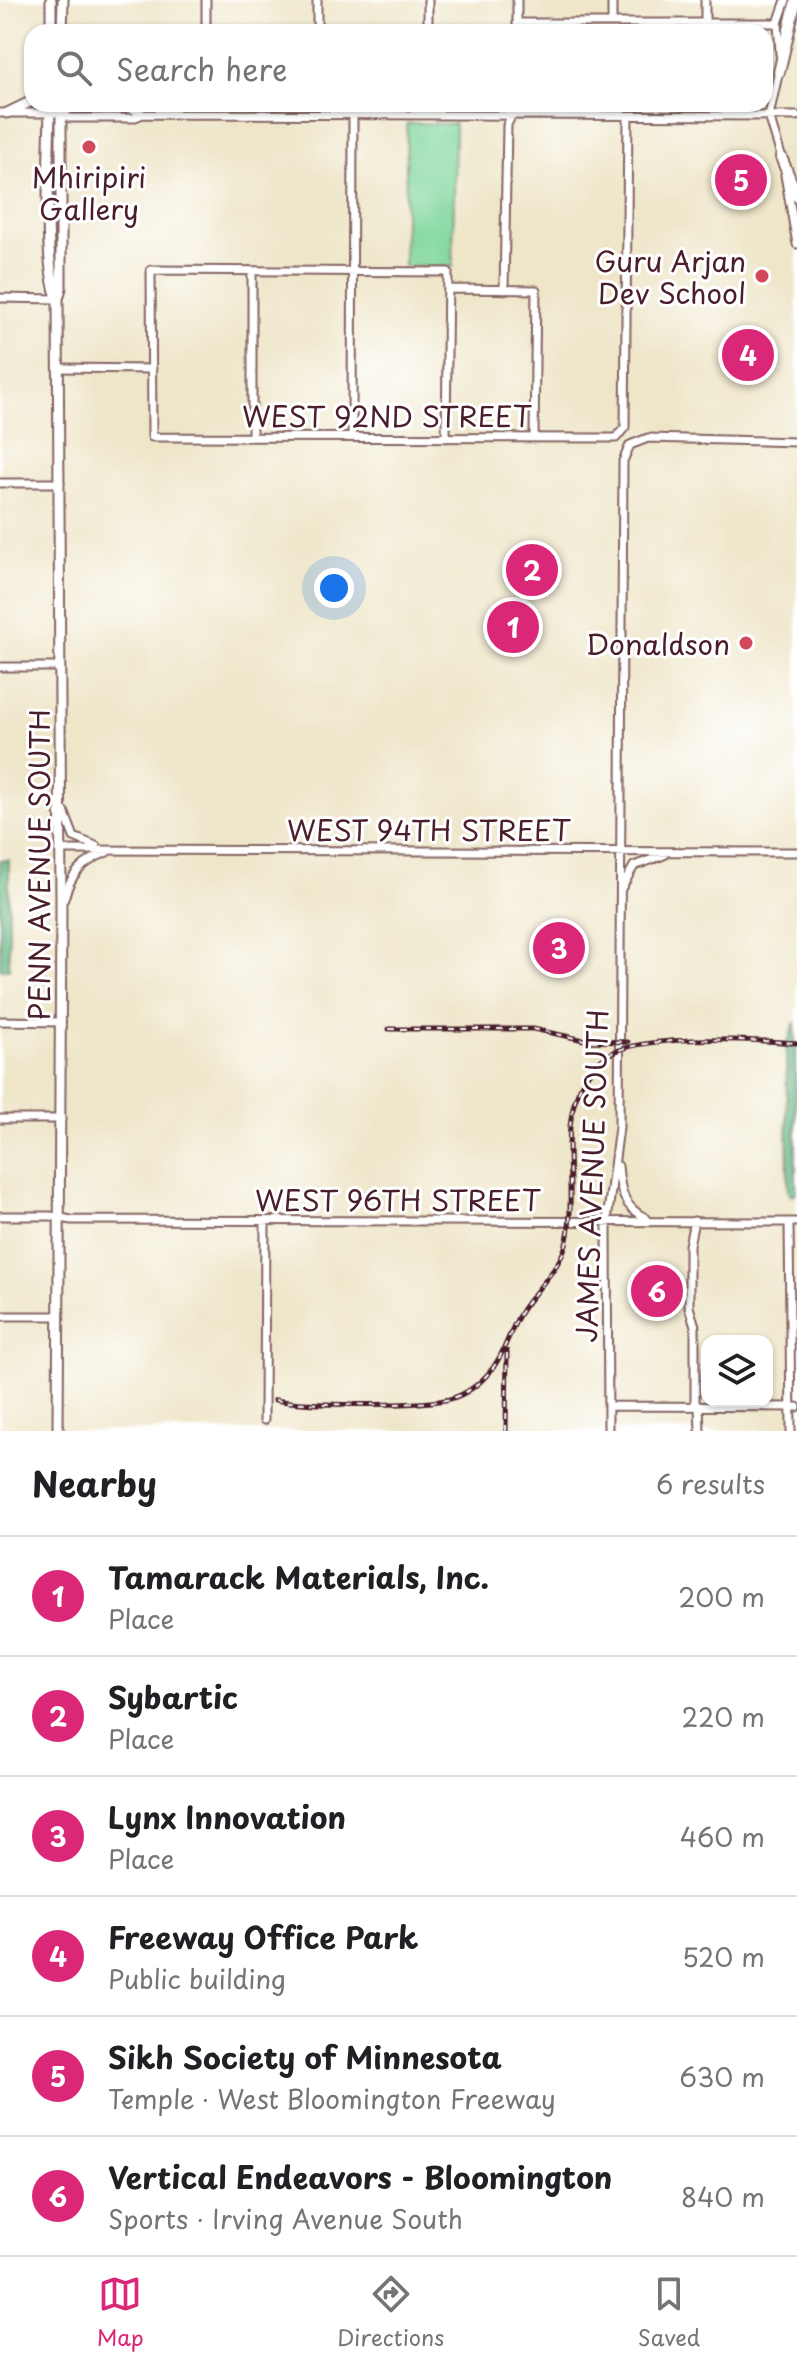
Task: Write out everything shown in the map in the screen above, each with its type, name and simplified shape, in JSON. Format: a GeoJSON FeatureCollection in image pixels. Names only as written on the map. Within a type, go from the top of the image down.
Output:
{"type":"FeatureCollection","features":[{"type":"Feature","properties":{"kind":"highway"},"geometry":{"type":"LineString","coordinates":[[779,72],[796,0]]}},
{"type":"Feature","properties":{"kind":"highway"},"geometry":{"type":"LineString","coordinates":[[781,157],[797,196]]}},
{"type":"Feature","properties":{"kind":"main road"},"geometry":{"type":"LineString","coordinates":[[51,0],[51,24]]}},
{"type":"Feature","properties":{"kind":"main road"},"geometry":{"type":"LineString","coordinates":[[62,24],[63,0]]}},
{"type":"Feature","properties":{"kind":"main road"},"geometry":{"type":"LineString","coordinates":[[3,113],[24,104]]}},
{"type":"Feature","properties":{"kind":"main road","name":"PENN AVENUE SOUTH"},"geometry":{"type":"LineString","coordinates":[[56,112],[51,259],[52,287],[58,299],[60,483],[58,1431]]}},
{"type":"Feature","properties":{"kind":"street"},"geometry":{"type":"LineString","coordinates":[[206,0],[206,24]]}},
{"type":"Feature","properties":{"kind":"street"},"geometry":{"type":"LineString","coordinates":[[317,0],[317,24]]}},
{"type":"Feature","properties":{"kind":"street"},"geometry":{"type":"LineString","coordinates":[[428,0],[428,24]]}},
{"type":"Feature","properties":{"kind":"street"},"geometry":{"type":"LineString","coordinates":[[517,0],[517,24]]}},
{"type":"Feature","properties":{"kind":"street"},"geometry":{"type":"LineString","coordinates":[[612,0],[612,23]]}},
{"type":"Feature","properties":{"kind":"street"},"geometry":{"type":"LineString","coordinates":[[705,0],[705,24]]}},
{"type":"Feature","properties":{"kind":"street"},"geometry":{"type":"LineString","coordinates":[[773,98],[779,72],[778,23],[786,0]]}},
{"type":"Feature","properties":{"kind":"street"},"geometry":{"type":"LineString","coordinates":[[588,24],[778,23]]}},
{"type":"Feature","properties":{"kind":"street"},"geometry":{"type":"LineString","coordinates":[[3,113],[24,111]]}},
{"type":"Feature","properties":{"kind":"street"},"geometry":{"type":"LineString","coordinates":[[61,112],[70,118],[133,118],[143,114],[797,116]]}},
{"type":"Feature","properties":{"kind":"street"},"geometry":{"type":"LineString","coordinates":[[504,290],[507,125],[514,112]]}},
{"type":"Feature","properties":{"kind":"street"},"geometry":{"type":"LineString","coordinates":[[770,112],[797,244]]}},
{"type":"Feature","properties":{"kind":"street"},"geometry":{"type":"LineString","coordinates":[[352,437],[353,114]]}},
{"type":"Feature","properties":{"kind":"street","name":"WEST 92ND STREET"},"geometry":{"type":"LineString","coordinates":[[152,369],[152,437],[621,436],[625,427],[628,117]]}},
{"type":"Feature","properties":{"kind":"street"},"geometry":{"type":"LineString","coordinates":[[59,368],[152,369],[151,270],[448,272],[446,438]]}},
{"type":"Feature","properties":{"kind":"street"},"geometry":{"type":"LineString","coordinates":[[252,271],[252,437]]}},
{"type":"Feature","properties":{"kind":"street"},"geometry":{"type":"LineString","coordinates":[[448,289],[536,290],[534,438]]}},
{"type":"Feature","properties":{"kind":"street"},"geometry":{"type":"LineString","coordinates":[[0,298],[58,299]]}},
{"type":"Feature","properties":{"kind":"street","name":"JAMES AVENUE SOUTH"},"geometry":{"type":"LineString","coordinates":[[608,1431],[607,1221],[617,1157],[623,461],[630,445],[648,438],[797,442]]}},
{"type":"Feature","properties":{"kind":"street"},"geometry":{"type":"LineString","coordinates":[[0,483],[60,483]]}},
{"type":"Feature","properties":{"kind":"street"},"geometry":{"type":"LineString","coordinates":[[0,667],[60,667]]}},
{"type":"Feature","properties":{"kind":"street"},"geometry":{"type":"LineString","coordinates":[[61,801],[74,837],[87,845],[113,850]]}},
{"type":"Feature","properties":{"kind":"street","name":"WEST 94TH STREET"},"geometry":{"type":"LineString","coordinates":[[60,850],[797,852]]}},
{"type":"Feature","properties":{"kind":"street"},"geometry":{"type":"LineString","coordinates":[[61,909],[70,880],[80,866],[113,850]]}},
{"type":"Feature","properties":{"kind":"street"},"geometry":{"type":"LineString","coordinates":[[619,895],[634,866],[673,852]]}},
{"type":"Feature","properties":{"kind":"street"},"geometry":{"type":"LineString","coordinates":[[0,1021],[61,1022]]}},
{"type":"Feature","properties":{"kind":"street"},"geometry":{"type":"LineString","coordinates":[[0,1119],[61,1119]]}},
{"type":"Feature","properties":{"kind":"street"},"geometry":{"type":"LineString","coordinates":[[617,1157],[623,1198],[636,1213],[656,1221]]}},
{"type":"Feature","properties":{"kind":"street","name":"WEST 96TH STREET"},"geometry":{"type":"LineString","coordinates":[[0,1216],[265,1221],[793,1222]]}},
{"type":"Feature","properties":{"kind":"street"},"geometry":{"type":"LineString","coordinates":[[264,1420],[265,1221]]}},
{"type":"Feature","properties":{"kind":"street"},"geometry":{"type":"LineString","coordinates":[[694,1221],[689,1245],[689,1307],[695,1326],[700,1431]]}},
{"type":"Feature","properties":{"kind":"street"},"geometry":{"type":"LineString","coordinates":[[791,1431],[794,1407],[793,1222]]}},
{"type":"Feature","properties":{"kind":"street"},"geometry":{"type":"LineString","coordinates":[[0,1316],[58,1316]]}},
{"type":"Feature","properties":{"kind":"street"},"geometry":{"type":"LineString","coordinates":[[608,1406],[794,1407]]}},
{"type":"Feature","properties":{"kind":"green space"},"geometry":{"type":"Polygon","coordinates":[[[407,123],[455,124],[453,267],[404,266],[407,123]]]}},
{"type":"Feature","properties":{"kind":"green space"},"geometry":{"type":"Polygon","coordinates":[[[0,860],[9,860],[9,969],[0,969],[0,860]]]}},
{"type":"Feature","properties":{"kind":"green space"},"geometry":{"type":"Polygon","coordinates":[[[795,1022],[796,1192],[793,1195],[789,1193],[788,1179],[786,1047],[795,1022]]]}},
{"type":"Feature","properties":{"kind":"railway"},"geometry":{"type":"LineString","coordinates":[[389,1029],[533,1029],[589,1041],[628,1042]]}},
{"type":"Feature","properties":{"kind":"railway"},"geometry":{"type":"LineString","coordinates":[[275,1400],[335,1404],[430,1402],[451,1399],[473,1387],[493,1368],[521,1312],[555,1267],[565,1247],[570,1212],[571,1117],[577,1095],[588,1075],[605,1057],[643,1044],[697,1040],[797,1043]]}},
{"type":"Feature","properties":{"kind":"railway"},"geometry":{"type":"LineString","coordinates":[[506,1431],[507,1351]]}},
{"type":"Feature","properties":{"kind":"place","name":"Mhiripiri Gallery"},"geometry":{"type":"Point","coordinates":[89,147]}},
{"type":"Feature","properties":{"kind":"place","name":"Sikh Society of Minnesota"},"geometry":{"type":"Point","coordinates":[741,180]}},
{"type":"Feature","properties":{"kind":"place","name":"Guru Arjan Dev School"},"geometry":{"type":"Point","coordinates":[762,276]}},
{"type":"Feature","properties":{"kind":"place","name":"Freeway Office Park"},"geometry":{"type":"Point","coordinates":[748,355]}},
{"type":"Feature","properties":{"kind":"place","name":"Sybartic"},"geometry":{"type":"Point","coordinates":[532,570]}},
{"type":"Feature","properties":{"kind":"place","name":"Tamarack Materials, Inc."},"geometry":{"type":"Point","coordinates":[513,627]}},
{"type":"Feature","properties":{"kind":"place","name":"Donaldson"},"geometry":{"type":"Point","coordinates":[746,643]}},
{"type":"Feature","properties":{"kind":"place","name":"Lynx Innovation"},"geometry":{"type":"Point","coordinates":[559,948]}},
{"type":"Feature","properties":{"kind":"place","name":"Vertical Endeavors - Bloomington"},"geometry":{"type":"Point","coordinates":[657,1291]}}]}
